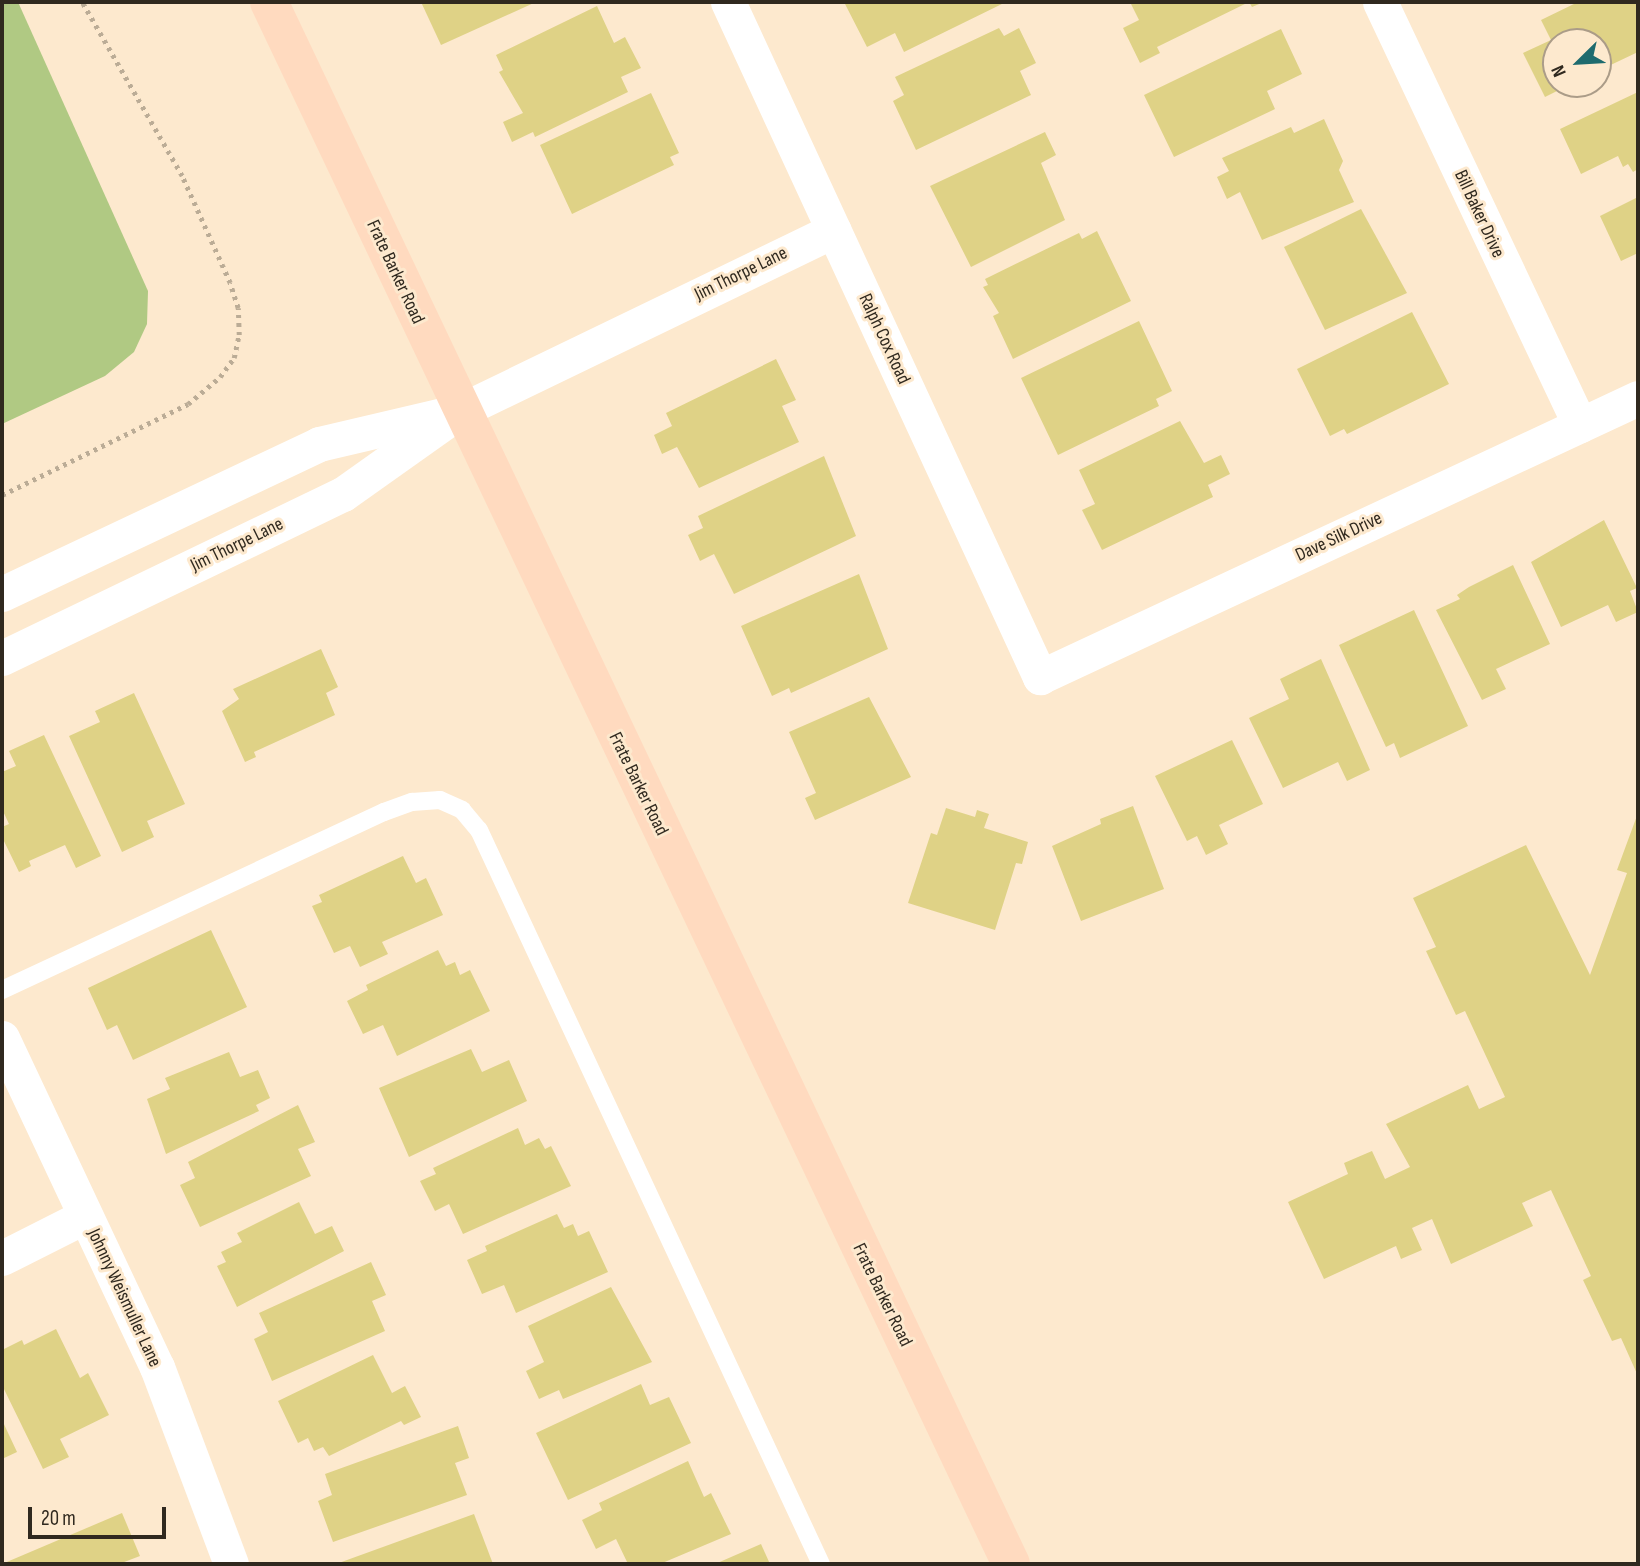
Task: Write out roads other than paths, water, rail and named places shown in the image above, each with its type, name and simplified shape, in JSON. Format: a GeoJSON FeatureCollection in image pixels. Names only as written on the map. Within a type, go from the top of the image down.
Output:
{"type":"FeatureCollection","features":[{"type":"Feature","properties":{"kind":"street","name":"Frate Barker Road"},"geometry":{"type":"LineString","coordinates":[[269,2],[460,411],[1011,1564]]}},
{"type":"Feature","properties":{"kind":"street","name":"Ralph Cox Road"},"geometry":{"type":"LineString","coordinates":[[728,2],[1040,677]]}},
{"type":"Feature","properties":{"kind":"street","name":"Bill Baker Drive"},"geometry":{"type":"LineString","coordinates":[[1380,2],[1580,425]]}},
{"type":"Feature","properties":{"kind":"street","name":"Jim Thorpe Lane"},"geometry":{"type":"LineString","coordinates":[[2,658],[343,494],[460,411],[834,230]]}},
{"type":"Feature","properties":{"kind":"street","name":"Dave Silk Drive"},"geometry":{"type":"LineString","coordinates":[[1040,677],[1638,398]]}},
{"type":"Feature","properties":{"kind":"street","name":"Jim Thorpe Lane"},"geometry":{"type":"LineString","coordinates":[[2,594],[319,444],[460,411]]}},
{"type":"Feature","properties":{"kind":"street","name":"Johnny Weismuller Lane"},"geometry":{"type":"LineString","coordinates":[[2,1038],[157,1367],[231,1564]]}},
{"type":"Feature","properties":{"kind":"street"},"geometry":{"type":"LineString","coordinates":[[2,1258],[85,1216]]}},
{"type":"Feature","properties":{"kind":"lane"},"geometry":{"type":"LineString","coordinates":[[2,990],[384,812],[412,802],[440,800],[462,810],[479,830],[821,1564]]}}]}
